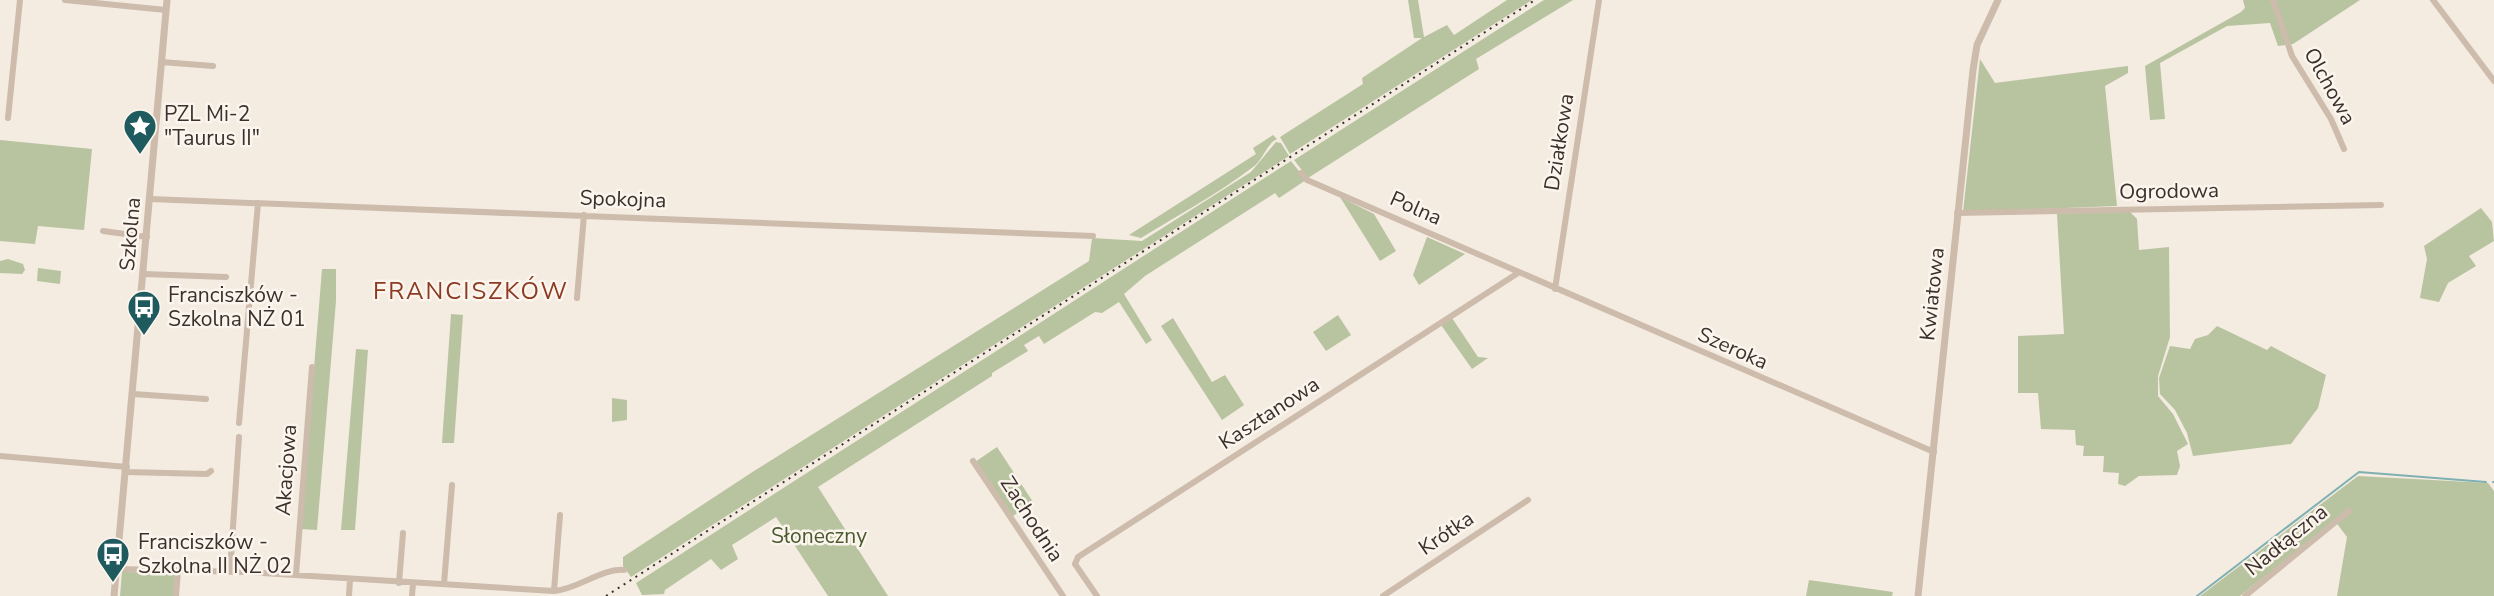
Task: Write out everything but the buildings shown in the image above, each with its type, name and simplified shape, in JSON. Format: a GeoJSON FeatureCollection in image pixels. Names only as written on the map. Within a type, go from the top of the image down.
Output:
{"type":"FeatureCollection","features":[{"type":"Feature","properties":{"kind":"street"},"geometry":{"type":"LineString","coordinates":[[8,118],[20,0]]}},
{"type":"Feature","properties":{"kind":"street"},"geometry":{"type":"LineString","coordinates":[[65,0],[166,10]]}},
{"type":"Feature","properties":{"kind":"street","name":"Szkolna"},"geometry":{"type":"LineString","coordinates":[[114,596],[167,0]]}},
{"type":"Feature","properties":{"kind":"street","name":"Działkowa"},"geometry":{"type":"LineString","coordinates":[[1555,289],[1598,0]]}},
{"type":"Feature","properties":{"kind":"street","name":"Kwiatowa"},"geometry":{"type":"LineString","coordinates":[[1918,596],[1975,56],[1998,0]]}},
{"type":"Feature","properties":{"kind":"street","name":"Olchowa"},"geometry":{"type":"LineString","coordinates":[[2273,0],[2292,57],[2331,119],[2344,149]]}},
{"type":"Feature","properties":{"kind":"street"},"geometry":{"type":"LineString","coordinates":[[2433,0],[2494,81]]}},
{"type":"Feature","properties":{"kind":"street"},"geometry":{"type":"LineString","coordinates":[[161,62],[213,66]]}},
{"type":"Feature","properties":{"kind":"street","name":"Polna"},"geometry":{"type":"LineString","coordinates":[[1301,173],[1307,180],[1518,273]]}},
{"type":"Feature","properties":{"kind":"street","name":"Spokojna"},"geometry":{"type":"LineString","coordinates":[[150,199],[1093,236]]}},
{"type":"Feature","properties":{"kind":"street"},"geometry":{"type":"LineString","coordinates":[[239,423],[258,203]]}},
{"type":"Feature","properties":{"kind":"street","name":"Ogrodowa"},"geometry":{"type":"LineString","coordinates":[[1957,213],[2381,205]]}},
{"type":"Feature","properties":{"kind":"street"},"geometry":{"type":"LineString","coordinates":[[578,298],[584,215]]}},
{"type":"Feature","properties":{"kind":"street"},"geometry":{"type":"LineString","coordinates":[[103,231],[147,237]]}},
{"type":"Feature","properties":{"kind":"street","name":"Szeroka"},"geometry":{"type":"LineString","coordinates":[[1518,273],[1934,452]]}},
{"type":"Feature","properties":{"kind":"street","name":"Kasztanowa"},"geometry":{"type":"LineString","coordinates":[[1097,596],[1075,564],[1078,557],[1518,273]]}},
{"type":"Feature","properties":{"kind":"street"},"geometry":{"type":"LineString","coordinates":[[144,274],[226,277]]}},
{"type":"Feature","properties":{"kind":"street","name":"Akacjowa"},"geometry":{"type":"LineString","coordinates":[[296,575],[312,367]]}},
{"type":"Feature","properties":{"kind":"street"},"geometry":{"type":"LineString","coordinates":[[133,394],[206,399]]}},
{"type":"Feature","properties":{"kind":"street"},"geometry":{"type":"LineString","coordinates":[[230,572],[239,437]]}},
{"type":"Feature","properties":{"kind":"street"},"geometry":{"type":"LineString","coordinates":[[0,456],[126,469],[207,474],[211,471]]}},
{"type":"Feature","properties":{"kind":"street","name":"Zachodnia"},"geometry":{"type":"LineString","coordinates":[[972,461],[1063,596]]}},
{"type":"Feature","properties":{"kind":"street"},"geometry":{"type":"LineString","coordinates":[[444,584],[452,485]]}},
{"type":"Feature","properties":{"kind":"street","name":"Krótka"},"geometry":{"type":"LineString","coordinates":[[1383,596],[1528,500]]}},
{"type":"Feature","properties":{"kind":"street","name":"Nadłączna"},"geometry":{"type":"LineString","coordinates":[[2245,596],[2349,511]]}},
{"type":"Feature","properties":{"kind":"street"},"geometry":{"type":"LineString","coordinates":[[554,591],[560,515]]}},
{"type":"Feature","properties":{"kind":"street"},"geometry":{"type":"LineString","coordinates":[[399,583],[403,533]]}},
{"type":"Feature","properties":{"kind":"street"},"geometry":{"type":"LineString","coordinates":[[117,569],[296,575],[554,591],[576,587],[610,572],[624,570]]}},
{"type":"Feature","properties":{"kind":"street"},"geometry":{"type":"LineString","coordinates":[[176,596],[178,570]]}},
{"type":"Feature","properties":{"kind":"street"},"geometry":{"type":"LineString","coordinates":[[349,596],[351,580]]}},
{"type":"Feature","properties":{"kind":"street"},"geometry":{"type":"LineString","coordinates":[[412,596],[413,583]]}},
{"type":"Feature","properties":{"kind":"street"},"geometry":{"type":"LineString","coordinates":[[471,586],[471,595]]}},
{"type":"Feature","properties":{"kind":"green space"},"geometry":{"type":"Polygon","coordinates":[[[1408,0],[1418,0],[1424,37],[1447,25],[1454,35],[1507,0],[1532,0],[1290,154],[1280,137],[1363,84],[1362,78],[1422,38],[1414,38],[1408,0]]]}},
{"type":"Feature","properties":{"kind":"green space"},"geometry":{"type":"Polygon","coordinates":[[[1544,0],[1573,0],[1476,59],[1479,69],[1308,178],[1294,160],[1544,0]]]}},
{"type":"Feature","properties":{"kind":"green space"},"geometry":{"type":"Polygon","coordinates":[[[2243,0],[2360,0],[2293,44],[2278,46],[2270,23],[2227,26],[2160,63],[2165,119],[2150,120],[2145,66],[2241,12],[2245,8],[2243,0]]]}},
{"type":"Feature","properties":{"kind":"green space"},"geometry":{"type":"Polygon","coordinates":[[[1980,59],[1995,83],[2128,66],[2128,73],[2105,86],[2117,206],[1963,212],[1980,59]]]}},
{"type":"Feature","properties":{"kind":"green space"},"geometry":{"type":"Polygon","coordinates":[[[1273,135],[1277,139],[1270,144],[1256,164],[1240,177],[1141,238],[1129,235],[1256,154],[1253,148],[1273,135]]]}},
{"type":"Feature","properties":{"kind":"green space"},"geometry":{"type":"Polygon","coordinates":[[[0,140],[92,149],[84,230],[38,226],[35,244],[0,241],[0,140]]]}},
{"type":"Feature","properties":{"kind":"green space"},"geometry":{"type":"Polygon","coordinates":[[[1276,142],[1281,143],[1289,156],[631,577],[623,566],[623,557],[754,471],[1089,261],[1092,238],[1142,241],[1251,172],[1276,142]]]}},
{"type":"Feature","properties":{"kind":"green space","name":"Słoneczny"},"geometry":{"type":"Polygon","coordinates":[[[1291,161],[1306,180],[1279,198],[1275,193],[1145,276],[1124,294],[1152,340],[1146,344],[1119,302],[1102,313],[1095,312],[1044,344],[1039,336],[1024,345],[1028,351],[992,373],[992,376],[818,487],[888,596],[828,596],[776,517],[732,545],[738,559],[721,570],[711,559],[665,590],[664,594],[642,595],[636,583],[1291,161]]]}},
{"type":"Feature","properties":{"kind":"green space"},"geometry":{"type":"Polygon","coordinates":[[[1340,197],[1374,214],[1396,251],[1380,261],[1340,197]]]}},
{"type":"Feature","properties":{"kind":"green space"},"geometry":{"type":"Polygon","coordinates":[[[2481,208],[2492,222],[2494,241],[2469,256],[2476,266],[2448,283],[2439,302],[2420,298],[2427,259],[2424,246],[2481,208]]]}},
{"type":"Feature","properties":{"kind":"green space"},"geometry":{"type":"Polygon","coordinates":[[[2129,211],[2137,219],[2139,250],[2169,247],[2170,337],[2158,376],[2158,396],[2173,414],[2188,444],[2177,451],[2180,466],[2177,475],[2139,476],[2125,486],[2118,484],[2119,473],[2103,472],[2104,456],[2083,456],[2084,446],[2076,445],[2075,430],[2041,429],[2038,393],[2018,393],[2018,336],[2064,334],[2057,214],[2129,211]]]}},
{"type":"Feature","properties":{"kind":"green space"},"geometry":{"type":"Polygon","coordinates":[[[1427,237],[1465,254],[1419,285],[1413,275],[1427,237]]]}},
{"type":"Feature","properties":{"kind":"green space"},"geometry":{"type":"Polygon","coordinates":[[[8,259],[23,264],[25,270],[22,274],[0,273],[0,261],[8,259]]]}},
{"type":"Feature","properties":{"kind":"green space"},"geometry":{"type":"Polygon","coordinates":[[[38,268],[61,271],[60,284],[37,281],[38,268]]]}},
{"type":"Feature","properties":{"kind":"green space"},"geometry":{"type":"Polygon","coordinates":[[[322,269],[336,269],[336,301],[317,530],[301,529],[322,269]]]}},
{"type":"Feature","properties":{"kind":"green space"},"geometry":{"type":"Polygon","coordinates":[[[451,314],[463,315],[454,443],[442,443],[451,314]]]}},
{"type":"Feature","properties":{"kind":"green space"},"geometry":{"type":"Polygon","coordinates":[[[1338,315],[1351,335],[1326,351],[1313,332],[1338,315]]]}},
{"type":"Feature","properties":{"kind":"green space"},"geometry":{"type":"Polygon","coordinates":[[[1173,318],[1212,382],[1225,375],[1244,405],[1222,420],[1161,326],[1173,318]]]}},
{"type":"Feature","properties":{"kind":"green space"},"geometry":{"type":"Polygon","coordinates":[[[1452,318],[1478,357],[1488,358],[1472,369],[1441,325],[1452,318]]]}},
{"type":"Feature","properties":{"kind":"green space"},"geometry":{"type":"Polygon","coordinates":[[[2217,326],[2267,350],[2271,346],[2326,375],[2318,408],[2291,444],[2193,456],[2187,433],[2175,410],[2160,394],[2159,378],[2170,346],[2190,349],[2195,339],[2208,335],[2217,326]]]}},
{"type":"Feature","properties":{"kind":"green space"},"geometry":{"type":"Polygon","coordinates":[[[356,349],[368,350],[355,530],[341,530],[356,349]]]}},
{"type":"Feature","properties":{"kind":"green space"},"geometry":{"type":"Polygon","coordinates":[[[612,398],[627,400],[627,420],[612,422],[612,398]]]}},
{"type":"Feature","properties":{"kind":"green space"},"geometry":{"type":"Polygon","coordinates":[[[997,447],[1033,502],[1013,516],[975,462],[997,447]]]}},
{"type":"Feature","properties":{"kind":"green space"},"geometry":{"type":"Polygon","coordinates":[[[2358,476],[2488,483],[2494,491],[2494,596],[2337,596],[2347,537],[2335,521],[2240,596],[2200,596],[2358,476]]]}},
{"type":"Feature","properties":{"kind":"green space"},"geometry":{"type":"Polygon","coordinates":[[[122,572],[175,573],[174,596],[120,596],[122,572]]]}},
{"type":"Feature","properties":{"kind":"green space"},"geometry":{"type":"Polygon","coordinates":[[[1809,580],[1893,592],[1892,596],[1806,596],[1809,580]]]}},
{"type":"Feature","properties":{"kind":"waterway"},"geometry":{"type":"LineString","coordinates":[[2197,596],[2359,472],[2486,482]]}},
{"type":"Feature","properties":{"kind":"railway"},"geometry":{"type":"LineString","coordinates":[[606,596],[1535,0]]}},
{"type":"Feature","properties":{"kind":"place","name":"PZL Mi-2 \"Taurus II\""},"geometry":{"type":"Point","coordinates":[140,156]}},
{"type":"Feature","properties":{"kind":"place","name":"Franciszków - Szkolna NŻ 01"},"geometry":{"type":"Point","coordinates":[144,337]}},
{"type":"Feature","properties":{"kind":"place","name":"Franciszków - Szkolna II NŻ 02"},"geometry":{"type":"Point","coordinates":[113,584]}},
{"type":"Feature","properties":{"kind":"district","name":"FRANCISZKÓW"},"geometry":{"type":"Point","coordinates":[471,291]}}]}
